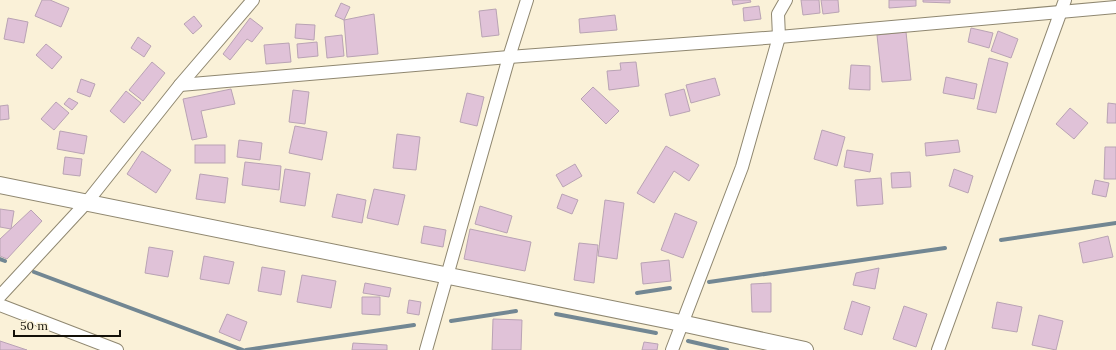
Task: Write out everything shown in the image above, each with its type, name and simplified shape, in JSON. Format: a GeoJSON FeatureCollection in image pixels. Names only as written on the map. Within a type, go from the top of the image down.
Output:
{"type":"FeatureCollection","features":[{"type":"Feature","properties":{"kind":"street"},"geometry":{"type":"LineString","coordinates":[[0,296],[87,202],[180,85],[253,0]]}},
{"type":"Feature","properties":{"kind":"street"},"geometry":{"type":"LineString","coordinates":[[426,350],[509,57],[527,0]]}},
{"type":"Feature","properties":{"kind":"street"},"geometry":{"type":"LineString","coordinates":[[672,350],[681,323],[742,167],[779,37],[778,14],[786,0]]}},
{"type":"Feature","properties":{"kind":"street"},"geometry":{"type":"LineString","coordinates":[[938,350],[1064,0]]}},
{"type":"Feature","properties":{"kind":"street"},"geometry":{"type":"LineString","coordinates":[[180,85],[509,57],[779,37],[1116,7]]}},
{"type":"Feature","properties":{"kind":"street"},"geometry":{"type":"LineString","coordinates":[[0,185],[447,275],[805,350]]}},
{"type":"Feature","properties":{"kind":"street"},"geometry":{"type":"LineString","coordinates":[[0,305],[117,350]]}},
{"type":"Feature","properties":{"kind":"building"},"geometry":{"type":"Polygon","coordinates":[[[42,0],[50,0],[69,8],[61,27],[35,16],[42,0]]]}},
{"type":"Feature","properties":{"kind":"building"},"geometry":{"type":"Polygon","coordinates":[[[732,0],[750,0],[751,2],[733,5],[732,0]]]}},
{"type":"Feature","properties":{"kind":"building"},"geometry":{"type":"Polygon","coordinates":[[[801,0],[819,0],[820,13],[803,15],[801,0]]]}},
{"type":"Feature","properties":{"kind":"building"},"geometry":{"type":"Polygon","coordinates":[[[821,0],[838,0],[839,12],[823,14],[821,0]]]}},
{"type":"Feature","properties":{"kind":"building"},"geometry":{"type":"Polygon","coordinates":[[[889,0],[916,0],[916,6],[889,8],[889,0]]]}},
{"type":"Feature","properties":{"kind":"building"},"geometry":{"type":"Polygon","coordinates":[[[923,0],[950,0],[950,3],[923,2],[923,0]]]}},
{"type":"Feature","properties":{"kind":"building"},"geometry":{"type":"Polygon","coordinates":[[[341,3],[350,7],[344,20],[335,16],[341,3]]]}},
{"type":"Feature","properties":{"kind":"building"},"geometry":{"type":"Polygon","coordinates":[[[759,6],[761,19],[744,21],[743,8],[759,6]]]}},
{"type":"Feature","properties":{"kind":"building"},"geometry":{"type":"Polygon","coordinates":[[[496,9],[499,35],[482,37],[479,11],[496,9]]]}},
{"type":"Feature","properties":{"kind":"building"},"geometry":{"type":"Polygon","coordinates":[[[374,14],[378,54],[347,57],[344,20],[374,14]]]}},
{"type":"Feature","properties":{"kind":"building"},"geometry":{"type":"Polygon","coordinates":[[[615,15],[617,30],[580,33],[579,19],[615,15]]]}},
{"type":"Feature","properties":{"kind":"building"},"geometry":{"type":"Polygon","coordinates":[[[194,16],[202,26],[193,34],[184,24],[194,16]]]}},
{"type":"Feature","properties":{"kind":"building"},"geometry":{"type":"Polygon","coordinates":[[[8,18],[28,22],[24,43],[4,39],[8,18]]]}},
{"type":"Feature","properties":{"kind":"building"},"geometry":{"type":"Polygon","coordinates":[[[250,18],[263,28],[252,42],[247,39],[230,60],[223,54],[250,18]]]}},
{"type":"Feature","properties":{"kind":"building"},"geometry":{"type":"Polygon","coordinates":[[[296,24],[315,25],[314,40],[295,38],[296,24]]]}},
{"type":"Feature","properties":{"kind":"building"},"geometry":{"type":"Polygon","coordinates":[[[971,28],[993,33],[989,48],[968,42],[971,28]]]}},
{"type":"Feature","properties":{"kind":"building"},"geometry":{"type":"Polygon","coordinates":[[[998,31],[1018,39],[1011,58],[991,51],[998,31]]]}},
{"type":"Feature","properties":{"kind":"building"},"geometry":{"type":"Polygon","coordinates":[[[906,32],[911,80],[882,82],[877,35],[906,32]]]}},
{"type":"Feature","properties":{"kind":"building"},"geometry":{"type":"Polygon","coordinates":[[[342,35],[344,56],[327,58],[325,37],[342,35]]]}},
{"type":"Feature","properties":{"kind":"building"},"geometry":{"type":"Polygon","coordinates":[[[138,37],[151,46],[144,57],[131,48],[138,37]]]}},
{"type":"Feature","properties":{"kind":"building"},"geometry":{"type":"Polygon","coordinates":[[[317,42],[318,56],[298,58],[297,44],[317,42]]]}},
{"type":"Feature","properties":{"kind":"building"},"geometry":{"type":"Polygon","coordinates":[[[289,43],[291,62],[266,64],[264,45],[289,43]]]}},
{"type":"Feature","properties":{"kind":"building"},"geometry":{"type":"Polygon","coordinates":[[[46,44],[62,57],[52,69],[36,55],[46,44]]]}},
{"type":"Feature","properties":{"kind":"building"},"geometry":{"type":"Polygon","coordinates":[[[989,58],[1008,63],[996,113],[977,109],[989,58]]]}},
{"type":"Feature","properties":{"kind":"building"},"geometry":{"type":"Polygon","coordinates":[[[152,62],[165,73],[143,101],[129,90],[152,62]]]}},
{"type":"Feature","properties":{"kind":"building"},"geometry":{"type":"Polygon","coordinates":[[[636,62],[639,86],[609,90],[607,71],[621,70],[620,63],[636,62]]]}},
{"type":"Feature","properties":{"kind":"building"},"geometry":{"type":"Polygon","coordinates":[[[851,65],[870,66],[870,90],[849,89],[851,65]]]}},
{"type":"Feature","properties":{"kind":"building"},"geometry":{"type":"Polygon","coordinates":[[[946,77],[977,84],[974,99],[943,93],[946,77]]]}},
{"type":"Feature","properties":{"kind":"building"},"geometry":{"type":"Polygon","coordinates":[[[715,78],[720,95],[691,103],[686,85],[715,78]]]}},
{"type":"Feature","properties":{"kind":"building"},"geometry":{"type":"Polygon","coordinates":[[[81,79],[95,84],[90,97],[77,92],[81,79]]]}},
{"type":"Feature","properties":{"kind":"building"},"geometry":{"type":"Polygon","coordinates":[[[593,87],[619,111],[606,124],[581,99],[593,87]]]}},
{"type":"Feature","properties":{"kind":"building"},"geometry":{"type":"Polygon","coordinates":[[[231,89],[235,104],[201,111],[207,137],[192,140],[183,99],[231,89]]]}},
{"type":"Feature","properties":{"kind":"building"},"geometry":{"type":"Polygon","coordinates":[[[684,89],[690,111],[670,116],[665,94],[684,89]]]}},
{"type":"Feature","properties":{"kind":"building"},"geometry":{"type":"Polygon","coordinates":[[[293,90],[309,92],[305,124],[289,122],[293,90]]]}},
{"type":"Feature","properties":{"kind":"building"},"geometry":{"type":"Polygon","coordinates":[[[126,91],[141,103],[124,123],[110,111],[126,91]]]}},
{"type":"Feature","properties":{"kind":"building"},"geometry":{"type":"Polygon","coordinates":[[[467,93],[484,97],[477,126],[460,122],[467,93]]]}},
{"type":"Feature","properties":{"kind":"building"},"geometry":{"type":"Polygon","coordinates":[[[69,98],[78,103],[72,110],[64,104],[69,98]]]}},
{"type":"Feature","properties":{"kind":"building"},"geometry":{"type":"Polygon","coordinates":[[[56,102],[69,113],[54,130],[41,119],[56,102]]]}},
{"type":"Feature","properties":{"kind":"building"},"geometry":{"type":"Polygon","coordinates":[[[1108,103],[1116,104],[1116,123],[1107,123],[1108,103]]]}},
{"type":"Feature","properties":{"kind":"building"},"geometry":{"type":"Polygon","coordinates":[[[8,105],[9,119],[0,120],[0,106],[8,105]]]}},
{"type":"Feature","properties":{"kind":"building"},"geometry":{"type":"Polygon","coordinates":[[[1070,108],[1088,123],[1074,139],[1056,124],[1070,108]]]}},
{"type":"Feature","properties":{"kind":"building"},"geometry":{"type":"Polygon","coordinates":[[[295,126],[327,132],[322,160],[289,153],[295,126]]]}},
{"type":"Feature","properties":{"kind":"building"},"geometry":{"type":"Polygon","coordinates":[[[822,130],[845,137],[837,166],[814,159],[822,130]]]}},
{"type":"Feature","properties":{"kind":"building"},"geometry":{"type":"Polygon","coordinates":[[[60,131],[87,136],[84,154],[57,149],[60,131]]]}},
{"type":"Feature","properties":{"kind":"building"},"geometry":{"type":"Polygon","coordinates":[[[397,134],[420,137],[416,170],[393,168],[397,134]]]}},
{"type":"Feature","properties":{"kind":"building"},"geometry":{"type":"Polygon","coordinates":[[[239,140],[262,143],[260,160],[237,157],[239,140]]]}},
{"type":"Feature","properties":{"kind":"building"},"geometry":{"type":"Polygon","coordinates":[[[958,140],[960,152],[926,156],[925,143],[958,140]]]}},
{"type":"Feature","properties":{"kind":"building"},"geometry":{"type":"Polygon","coordinates":[[[195,145],[225,145],[225,163],[195,163],[195,145]]]}},
{"type":"Feature","properties":{"kind":"building"},"geometry":{"type":"Polygon","coordinates":[[[666,146],[699,165],[689,181],[674,171],[654,203],[637,193],[666,146]]]}},
{"type":"Feature","properties":{"kind":"building"},"geometry":{"type":"Polygon","coordinates":[[[1105,147],[1116,147],[1116,179],[1104,179],[1105,147]]]}},
{"type":"Feature","properties":{"kind":"building"},"geometry":{"type":"Polygon","coordinates":[[[847,150],[873,154],[870,172],[844,167],[847,150]]]}},
{"type":"Feature","properties":{"kind":"building"},"geometry":{"type":"Polygon","coordinates":[[[142,151],[171,170],[156,193],[127,174],[142,151]]]}},
{"type":"Feature","properties":{"kind":"building"},"geometry":{"type":"Polygon","coordinates":[[[65,157],[82,159],[80,176],[63,174],[65,157]]]}},
{"type":"Feature","properties":{"kind":"building"},"geometry":{"type":"Polygon","coordinates":[[[245,162],[281,166],[279,190],[242,185],[245,162]]]}},
{"type":"Feature","properties":{"kind":"building"},"geometry":{"type":"Polygon","coordinates":[[[575,164],[582,176],[563,187],[556,175],[575,164]]]}},
{"type":"Feature","properties":{"kind":"building"},"geometry":{"type":"Polygon","coordinates":[[[285,169],[310,173],[305,206],[280,202],[285,169]]]}},
{"type":"Feature","properties":{"kind":"building"},"geometry":{"type":"Polygon","coordinates":[[[954,169],[973,176],[968,193],[949,186],[954,169]]]}},
{"type":"Feature","properties":{"kind":"building"},"geometry":{"type":"Polygon","coordinates":[[[910,172],[911,187],[892,188],[891,173],[910,172]]]}},
{"type":"Feature","properties":{"kind":"building"},"geometry":{"type":"Polygon","coordinates":[[[200,174],[228,178],[225,203],[196,199],[200,174]]]}},
{"type":"Feature","properties":{"kind":"building"},"geometry":{"type":"Polygon","coordinates":[[[881,178],[883,204],[857,206],[855,180],[881,178]]]}},
{"type":"Feature","properties":{"kind":"building"},"geometry":{"type":"Polygon","coordinates":[[[1095,180],[1109,183],[1106,197],[1092,194],[1095,180]]]}},
{"type":"Feature","properties":{"kind":"building"},"geometry":{"type":"Polygon","coordinates":[[[374,189],[405,195],[398,225],[367,218],[374,189]]]}},
{"type":"Feature","properties":{"kind":"building"},"geometry":{"type":"Polygon","coordinates":[[[337,194],[366,200],[362,223],[332,217],[337,194]]]}},
{"type":"Feature","properties":{"kind":"building"},"geometry":{"type":"Polygon","coordinates":[[[562,194],[578,200],[572,214],[557,208],[562,194]]]}},
{"type":"Feature","properties":{"kind":"building"},"geometry":{"type":"Polygon","coordinates":[[[605,200],[624,203],[617,259],[598,256],[605,200]]]}},
{"type":"Feature","properties":{"kind":"building"},"geometry":{"type":"Polygon","coordinates":[[[480,206],[512,216],[507,233],[475,224],[480,206]]]}},
{"type":"Feature","properties":{"kind":"building"},"geometry":{"type":"Polygon","coordinates":[[[0,209],[14,211],[11,229],[0,227],[0,209]]]}},
{"type":"Feature","properties":{"kind":"building"},"geometry":{"type":"Polygon","coordinates":[[[31,210],[42,221],[7,259],[0,256],[0,239],[31,210]]]}},
{"type":"Feature","properties":{"kind":"building"},"geometry":{"type":"Polygon","coordinates":[[[675,213],[697,222],[683,258],[661,250],[675,213]]]}},
{"type":"Feature","properties":{"kind":"building"},"geometry":{"type":"Polygon","coordinates":[[[424,226],[446,230],[443,247],[421,243],[424,226]]]}},
{"type":"Feature","properties":{"kind":"building"},"geometry":{"type":"Polygon","coordinates":[[[470,229],[531,242],[525,271],[464,259],[470,229]]]}},
{"type":"Feature","properties":{"kind":"building"},"geometry":{"type":"Polygon","coordinates":[[[1108,236],[1113,257],[1083,263],[1079,243],[1108,236]]]}},
{"type":"Feature","properties":{"kind":"building"},"geometry":{"type":"Polygon","coordinates":[[[579,243],[598,245],[594,283],[574,280],[579,243]]]}},
{"type":"Feature","properties":{"kind":"building"},"geometry":{"type":"Polygon","coordinates":[[[149,247],[173,251],[168,277],[145,273],[149,247]]]}},
{"type":"Feature","properties":{"kind":"building"},"geometry":{"type":"Polygon","coordinates":[[[204,256],[234,262],[229,284],[200,279],[204,256]]]}},
{"type":"Feature","properties":{"kind":"building"},"geometry":{"type":"Polygon","coordinates":[[[669,260],[671,281],[643,284],[641,263],[669,260]]]}},
{"type":"Feature","properties":{"kind":"building"},"geometry":{"type":"Polygon","coordinates":[[[262,267],[285,271],[281,295],[258,291],[262,267]]]}},
{"type":"Feature","properties":{"kind":"building"},"geometry":{"type":"Polygon","coordinates":[[[879,268],[875,289],[853,285],[856,273],[879,268]]]}},
{"type":"Feature","properties":{"kind":"building"},"geometry":{"type":"Polygon","coordinates":[[[302,275],[336,281],[331,308],[297,302],[302,275]]]}},
{"type":"Feature","properties":{"kind":"building"},"geometry":{"type":"Polygon","coordinates":[[[365,283],[391,288],[389,297],[363,293],[365,283]]]}},
{"type":"Feature","properties":{"kind":"building"},"geometry":{"type":"Polygon","coordinates":[[[771,283],[771,312],[752,312],[751,284],[771,283]]]}},
{"type":"Feature","properties":{"kind":"building"},"geometry":{"type":"Polygon","coordinates":[[[362,297],[380,297],[380,315],[362,314],[362,297]]]}},
{"type":"Feature","properties":{"kind":"building"},"geometry":{"type":"Polygon","coordinates":[[[409,300],[421,302],[419,315],[407,313],[409,300]]]}},
{"type":"Feature","properties":{"kind":"building"},"geometry":{"type":"Polygon","coordinates":[[[852,301],[870,307],[862,335],[844,329],[852,301]]]}},
{"type":"Feature","properties":{"kind":"building"},"geometry":{"type":"Polygon","coordinates":[[[997,302],[1022,307],[1017,332],[992,328],[997,302]]]}},
{"type":"Feature","properties":{"kind":"building"},"geometry":{"type":"Polygon","coordinates":[[[904,306],[927,314],[916,347],[893,339],[904,306]]]}},
{"type":"Feature","properties":{"kind":"building"},"geometry":{"type":"Polygon","coordinates":[[[227,314],[247,322],[240,341],[219,332],[227,314]]]}},
{"type":"Feature","properties":{"kind":"building"},"geometry":{"type":"Polygon","coordinates":[[[1039,315],[1063,321],[1056,350],[1032,345],[1039,315]]]}},
{"type":"Feature","properties":{"kind":"building"},"geometry":{"type":"Polygon","coordinates":[[[493,319],[522,320],[521,350],[492,350],[493,319]]]}},
{"type":"Feature","properties":{"kind":"building"},"geometry":{"type":"Polygon","coordinates":[[[0,341],[27,350],[0,350],[0,341]]]}},
{"type":"Feature","properties":{"kind":"building"},"geometry":{"type":"Polygon","coordinates":[[[644,342],[658,344],[657,350],[642,350],[644,342]]]}},
{"type":"Feature","properties":{"kind":"building"},"geometry":{"type":"Polygon","coordinates":[[[353,343],[387,345],[387,350],[352,350],[353,343]]]}},
{"type":"Feature","properties":{"kind":"waterway"},"geometry":{"type":"LineString","coordinates":[[1001,240],[1116,223]]}},
{"type":"Feature","properties":{"kind":"waterway"},"geometry":{"type":"LineString","coordinates":[[709,282],[945,248]]}},
{"type":"Feature","properties":{"kind":"waterway"},"geometry":{"type":"LineString","coordinates":[[0,259],[5,261]]}},
{"type":"Feature","properties":{"kind":"waterway"},"geometry":{"type":"LineString","coordinates":[[34,272],[243,350]]}},
{"type":"Feature","properties":{"kind":"waterway"},"geometry":{"type":"LineString","coordinates":[[637,293],[670,288]]}},
{"type":"Feature","properties":{"kind":"waterway"},"geometry":{"type":"LineString","coordinates":[[451,321],[516,311]]}},
{"type":"Feature","properties":{"kind":"waterway"},"geometry":{"type":"LineString","coordinates":[[556,314],[656,333]]}},
{"type":"Feature","properties":{"kind":"waterway"},"geometry":{"type":"LineString","coordinates":[[246,350],[414,325]]}},
{"type":"Feature","properties":{"kind":"waterway"},"geometry":{"type":"LineString","coordinates":[[688,341],[727,350]]}}]}
